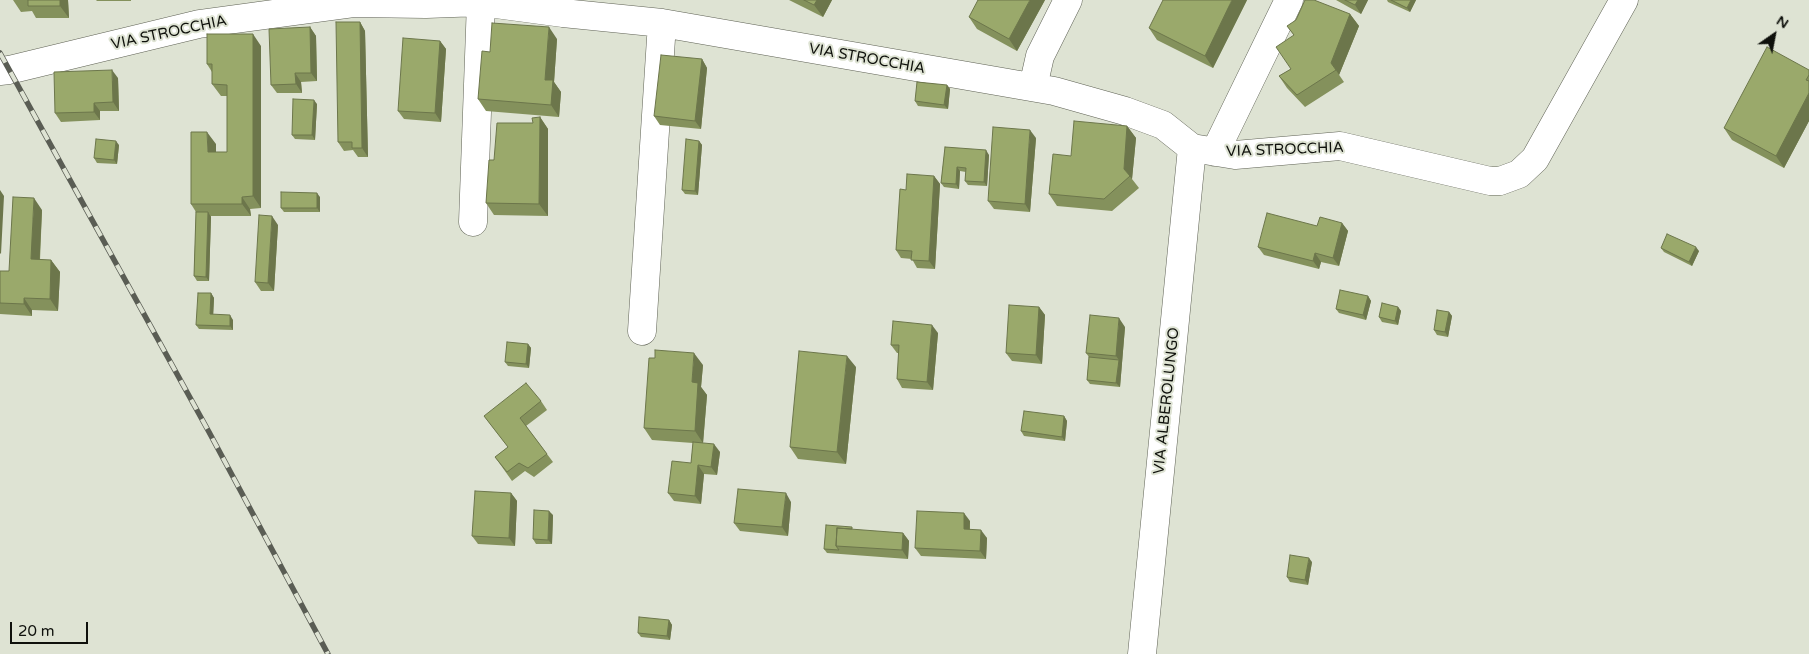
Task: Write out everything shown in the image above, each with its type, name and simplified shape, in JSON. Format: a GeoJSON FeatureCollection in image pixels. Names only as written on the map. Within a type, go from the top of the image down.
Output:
{"type":"FeatureCollection","features":[{"type":"Feature","properties":{"kind":"street"},"geometry":{"type":"LineString","coordinates":[[1033,87],[1040,56],[1068,0]]}},
{"type":"Feature","properties":{"kind":"street"},"geometry":{"type":"LineString","coordinates":[[1203,150],[1289,0]]}},
{"type":"Feature","properties":{"kind":"street","name":"VIA STROCCHIA"},"geometry":{"type":"LineString","coordinates":[[0,71],[198,24],[355,3],[481,2],[662,24],[1054,91],[1125,111],[1163,125],[1203,150],[1235,155],[1340,146],[1490,181],[1510,178],[1528,168],[1535,159],[1624,0]]}},
{"type":"Feature","properties":{"kind":"street"},"geometry":{"type":"LineString","coordinates":[[474,222],[481,2]]}},
{"type":"Feature","properties":{"kind":"street"},"geometry":{"type":"LineString","coordinates":[[642,331],[662,24]]}},
{"type":"Feature","properties":{"kind":"street","name":"VIA ALBEROLUNGO"},"geometry":{"type":"LineString","coordinates":[[1142,654],[1203,150]]}},
{"type":"Feature","properties":{"kind":"building"},"geometry":{"type":"Polygon","coordinates":[[[28,0],[60,0],[60,6],[28,6],[28,0]]]}},
{"type":"Feature","properties":{"kind":"building"},"geometry":{"type":"Polygon","coordinates":[[[804,0],[817,0],[814,5],[804,0]]]}},
{"type":"Feature","properties":{"kind":"building"},"geometry":{"type":"Polygon","coordinates":[[[978,0],[1030,0],[1009,39],[969,17],[978,0]]]}},
{"type":"Feature","properties":{"kind":"building"},"geometry":{"type":"Polygon","coordinates":[[[1163,0],[1232,0],[1205,56],[1149,28],[1163,0]]]}},
{"type":"Feature","properties":{"kind":"building"},"geometry":{"type":"Polygon","coordinates":[[[1305,0],[1314,0],[1350,14],[1331,63],[1336,70],[1297,95],[1279,76],[1291,69],[1276,47],[1294,35],[1287,26],[1296,20],[1305,0]]]}},
{"type":"Feature","properties":{"kind":"building"},"geometry":{"type":"Polygon","coordinates":[[[1345,0],[1358,0],[1355,5],[1345,0]]]}},
{"type":"Feature","properties":{"kind":"building"},"geometry":{"type":"Polygon","coordinates":[[[1391,0],[1411,0],[1407,8],[1391,0]]]}},
{"type":"Feature","properties":{"kind":"building"},"geometry":{"type":"Polygon","coordinates":[[[336,22],[360,22],[362,148],[352,148],[352,142],[338,142],[336,22]]]}},
{"type":"Feature","properties":{"kind":"building"},"geometry":{"type":"Polygon","coordinates":[[[492,23],[549,27],[545,80],[553,80],[551,105],[478,99],[482,51],[490,52],[492,23]]]}},
{"type":"Feature","properties":{"kind":"building"},"geometry":{"type":"Polygon","coordinates":[[[310,27],[311,73],[295,73],[296,84],[271,85],[269,29],[310,27]]]}},
{"type":"Feature","properties":{"kind":"building"},"geometry":{"type":"Polygon","coordinates":[[[207,34],[253,34],[253,196],[242,197],[242,204],[191,204],[191,132],[207,132],[208,152],[227,152],[227,85],[212,84],[212,64],[207,64],[207,34]]]}},
{"type":"Feature","properties":{"kind":"building"},"geometry":{"type":"Polygon","coordinates":[[[403,38],[440,41],[435,113],[398,111],[403,38]]]}},
{"type":"Feature","properties":{"kind":"building"},"geometry":{"type":"Polygon","coordinates":[[[1767,47],[1809,70],[1806,80],[1809,81],[1809,93],[1776,156],[1724,128],[1767,47]]]}},
{"type":"Feature","properties":{"kind":"building"},"geometry":{"type":"Polygon","coordinates":[[[661,55],[702,59],[695,121],[654,116],[661,55]]]}},
{"type":"Feature","properties":{"kind":"building"},"geometry":{"type":"Polygon","coordinates":[[[112,70],[113,102],[94,103],[94,112],[55,113],[54,72],[112,70]]]}},
{"type":"Feature","properties":{"kind":"building"},"geometry":{"type":"Polygon","coordinates":[[[917,82],[947,85],[944,105],[915,101],[917,82]]]}},
{"type":"Feature","properties":{"kind":"building"},"geometry":{"type":"Polygon","coordinates":[[[293,99],[314,100],[312,135],[292,135],[293,99]]]}},
{"type":"Feature","properties":{"kind":"building"},"geometry":{"type":"Polygon","coordinates":[[[540,117],[539,204],[486,203],[489,160],[494,160],[497,123],[533,123],[532,118],[540,117]]]}},
{"type":"Feature","properties":{"kind":"building"},"geometry":{"type":"Polygon","coordinates":[[[1074,121],[1127,126],[1124,169],[1130,176],[1104,199],[1049,194],[1053,154],[1071,156],[1074,121]]]}},
{"type":"Feature","properties":{"kind":"building"},"geometry":{"type":"Polygon","coordinates":[[[993,127],[1030,130],[1025,204],[988,201],[993,127]]]}},
{"type":"Feature","properties":{"kind":"building"},"geometry":{"type":"Polygon","coordinates":[[[96,139],[116,141],[114,160],[94,158],[96,139]]]}},
{"type":"Feature","properties":{"kind":"building"},"geometry":{"type":"Polygon","coordinates":[[[686,139],[699,141],[695,191],[682,190],[686,139]]]}},
{"type":"Feature","properties":{"kind":"building"},"geometry":{"type":"Polygon","coordinates":[[[945,147],[986,150],[984,182],[965,181],[966,168],[957,167],[956,184],[941,183],[945,147]]]}},
{"type":"Feature","properties":{"kind":"building"},"geometry":{"type":"Polygon","coordinates":[[[907,174],[934,176],[929,261],[911,260],[912,251],[896,250],[900,189],[906,190],[907,174]]]}},
{"type":"Feature","properties":{"kind":"building"},"geometry":{"type":"Polygon","coordinates":[[[281,192],[317,193],[317,208],[281,208],[281,192]]]}},
{"type":"Feature","properties":{"kind":"building"},"geometry":{"type":"Polygon","coordinates":[[[13,197],[34,198],[31,259],[51,260],[50,299],[24,298],[24,304],[0,303],[0,271],[9,271],[13,197]]]}},
{"type":"Feature","properties":{"kind":"building"},"geometry":{"type":"Polygon","coordinates":[[[196,212],[208,212],[206,277],[194,276],[196,212]]]}},
{"type":"Feature","properties":{"kind":"building"},"geometry":{"type":"Polygon","coordinates":[[[1267,213],[1317,226],[1320,217],[1342,223],[1333,258],[1315,253],[1313,261],[1258,247],[1267,213]]]}},
{"type":"Feature","properties":{"kind":"building"},"geometry":{"type":"Polygon","coordinates":[[[259,215],[272,216],[268,283],[255,282],[259,215]]]}},
{"type":"Feature","properties":{"kind":"building"},"geometry":{"type":"Polygon","coordinates":[[[1667,234],[1696,247],[1689,262],[1661,248],[1667,234]]]}},
{"type":"Feature","properties":{"kind":"building"},"geometry":{"type":"Polygon","coordinates":[[[1340,290],[1368,296],[1363,315],[1336,309],[1340,290]]]}},
{"type":"Feature","properties":{"kind":"building"},"geometry":{"type":"Polygon","coordinates":[[[198,293],[211,293],[210,314],[230,315],[230,326],[196,325],[198,293]]]}},
{"type":"Feature","properties":{"kind":"building"},"geometry":{"type":"Polygon","coordinates":[[[1382,303],[1398,307],[1395,321],[1379,317],[1382,303]]]}},
{"type":"Feature","properties":{"kind":"building"},"geometry":{"type":"Polygon","coordinates":[[[1009,305],[1039,307],[1036,355],[1006,353],[1009,305]]]}},
{"type":"Feature","properties":{"kind":"building"},"geometry":{"type":"Polygon","coordinates":[[[1437,310],[1449,312],[1445,332],[1434,330],[1437,310]]]}},
{"type":"Feature","properties":{"kind":"building"},"geometry":{"type":"Polygon","coordinates":[[[1090,315],[1119,318],[1116,356],[1086,353],[1090,315]]]}},
{"type":"Feature","properties":{"kind":"building"},"geometry":{"type":"Polygon","coordinates":[[[893,321],[932,325],[927,382],[897,379],[899,345],[891,345],[893,321]]]}},
{"type":"Feature","properties":{"kind":"building"},"geometry":{"type":"Polygon","coordinates":[[[507,342],[528,344],[526,364],[505,362],[507,342]]]}},
{"type":"Feature","properties":{"kind":"building"},"geometry":{"type":"Polygon","coordinates":[[[655,350],[694,353],[692,382],[698,383],[695,431],[644,428],[649,358],[655,358],[655,350]]]}},
{"type":"Feature","properties":{"kind":"building"},"geometry":{"type":"Polygon","coordinates":[[[799,351],[847,356],[837,452],[790,447],[799,351]]]}},
{"type":"Feature","properties":{"kind":"building"},"geometry":{"type":"Polygon","coordinates":[[[1089,357],[1119,360],[1116,383],[1087,380],[1089,357]]]}},
{"type":"Feature","properties":{"kind":"building"},"geometry":{"type":"Polygon","coordinates":[[[526,383],[541,401],[520,418],[547,454],[528,468],[519,463],[507,472],[495,457],[508,447],[484,416],[526,383]]]}},
{"type":"Feature","properties":{"kind":"building"},"geometry":{"type":"Polygon","coordinates":[[[1024,411],[1064,416],[1062,437],[1021,431],[1024,411]]]}},
{"type":"Feature","properties":{"kind":"building"},"geometry":{"type":"Polygon","coordinates":[[[693,442],[714,444],[711,467],[698,465],[695,496],[668,493],[672,461],[691,463],[693,442]]]}},
{"type":"Feature","properties":{"kind":"building"},"geometry":{"type":"Polygon","coordinates":[[[738,489],[786,493],[782,527],[734,523],[738,489]]]}},
{"type":"Feature","properties":{"kind":"building"},"geometry":{"type":"Polygon","coordinates":[[[475,491],[511,493],[509,538],[472,536],[475,491]]]}},
{"type":"Feature","properties":{"kind":"building"},"geometry":{"type":"Polygon","coordinates":[[[534,510],[549,511],[548,540],[533,539],[534,510]]]}},
{"type":"Feature","properties":{"kind":"building"},"geometry":{"type":"Polygon","coordinates":[[[917,511],[964,513],[964,529],[981,530],[980,551],[915,548],[917,511]]]}},
{"type":"Feature","properties":{"kind":"building"},"geometry":{"type":"Polygon","coordinates":[[[826,525],[852,527],[852,529],[837,528],[836,546],[839,550],[824,549],[826,525]]]}},
{"type":"Feature","properties":{"kind":"building"},"geometry":{"type":"Polygon","coordinates":[[[837,528],[903,533],[902,550],[836,546],[837,528]]]}},
{"type":"Feature","properties":{"kind":"building"},"geometry":{"type":"Polygon","coordinates":[[[1290,555],[1309,558],[1305,580],[1287,577],[1290,555]]]}},
{"type":"Feature","properties":{"kind":"building"},"geometry":{"type":"Polygon","coordinates":[[[639,617],[669,620],[667,636],[638,633],[639,617]]]}},
{"type":"Feature","properties":{"kind":"railway"},"geometry":{"type":"LineString","coordinates":[[0,53],[209,432],[328,654]]}}]}
